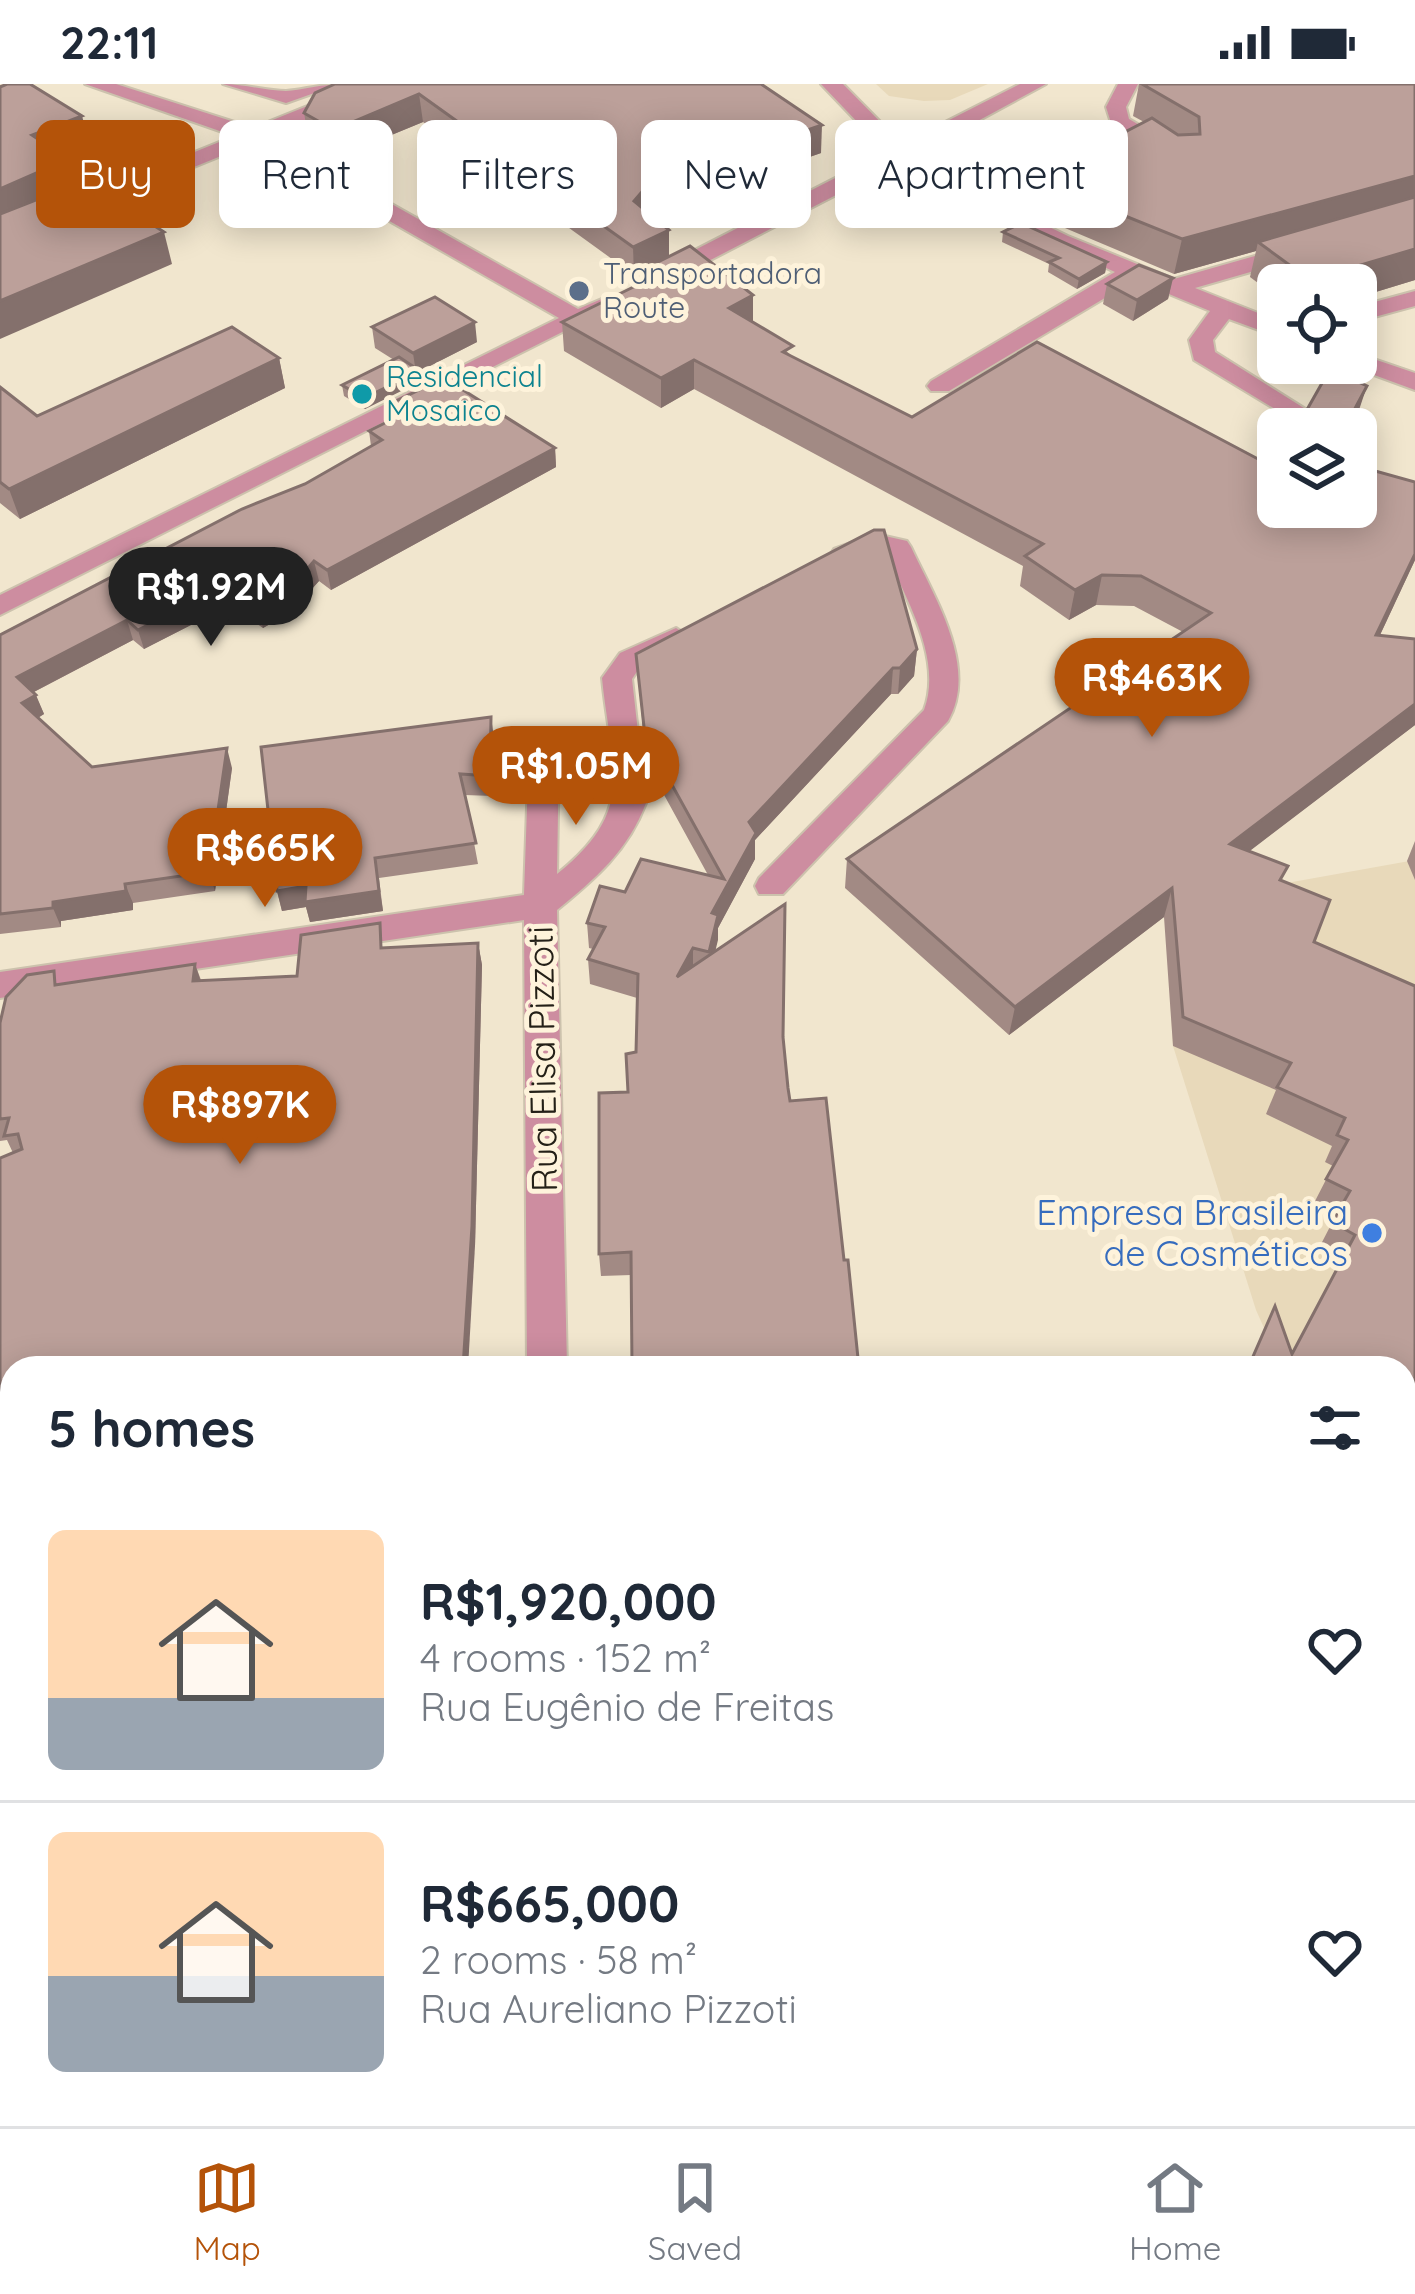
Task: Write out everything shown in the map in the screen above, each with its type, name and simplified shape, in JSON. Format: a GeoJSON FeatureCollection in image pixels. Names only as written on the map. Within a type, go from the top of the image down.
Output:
{"type":"FeatureCollection","features":[{"type":"Feature","properties":{"kind":"street"},"geometry":{"type":"LineString","coordinates":[[95,84],[219,124]]}},
{"type":"Feature","properties":{"kind":"street"},"geometry":{"type":"LineString","coordinates":[[233,84],[292,97],[331,84]]}},
{"type":"Feature","properties":{"kind":"street"},"geometry":{"type":"LineString","coordinates":[[294,120],[380,84]]}},
{"type":"Feature","properties":{"kind":"street"},"geometry":{"type":"LineString","coordinates":[[831,84],[866,120]]}},
{"type":"Feature","properties":{"kind":"street"},"geometry":{"type":"LineString","coordinates":[[969,120],[1036,84]]}},
{"type":"Feature","properties":{"kind":"street"},"geometry":{"type":"LineString","coordinates":[[1128,84],[1116,107],[1119,122],[1182,160]]}},
{"type":"Feature","properties":{"kind":"street"},"geometry":{"type":"LineString","coordinates":[[0,239],[219,151]]}},
{"type":"Feature","properties":{"kind":"street"},"geometry":{"type":"LineString","coordinates":[[0,606],[835,189]]}},
{"type":"Feature","properties":{"kind":"street"},"geometry":{"type":"LineString","coordinates":[[393,214],[577,318]]}},
{"type":"Feature","properties":{"kind":"street"},"geometry":{"type":"LineString","coordinates":[[1036,228],[1257,322]]}},
{"type":"Feature","properties":{"kind":"street"},"geometry":{"type":"LineString","coordinates":[[1169,288],[1326,243]]}},
{"type":"Feature","properties":{"kind":"street"},"geometry":{"type":"LineString","coordinates":[[940,386],[1131,272]]}},
{"type":"Feature","properties":{"kind":"street"},"geometry":{"type":"LineString","coordinates":[[1377,309],[1415,298]]}},
{"type":"Feature","properties":{"kind":"street"},"geometry":{"type":"LineString","coordinates":[[1223,309],[1201,340],[1204,355],[1291,408]]}},
{"type":"Feature","properties":{"kind":"street"},"geometry":{"type":"LineString","coordinates":[[1377,368],[1415,382]]}},
{"type":"Feature","properties":{"kind":"street"},"geometry":{"type":"LineString","coordinates":[[771,886],[938,714],[948,690],[934,637],[898,547],[870,543],[823,565]]}},
{"type":"Feature","properties":{"kind":"street"},"geometry":{"type":"LineString","coordinates":[[0,985],[540,905],[594,863],[625,820],[630,803],[619,673],[636,656],[698,626]]}},
{"type":"Feature","properties":{"kind":"street","name":"Rua Elisa Pizzoti"},"geometry":{"type":"LineString","coordinates":[[544,749],[540,905],[547,1356]]}},
{"type":"Feature","properties":{"kind":"shaded area"},"geometry":{"type":"Polygon","coordinates":[[[876,84],[988,84],[950,100],[924,101],[889,96],[876,84]]]}},
{"type":"Feature","properties":{"kind":"shaded area"},"geometry":{"type":"Polygon","coordinates":[[[1415,860],[1415,1356],[1277,1356],[1256,1310],[1173,1046],[1170,996],[1259,888],[1415,860]]]}},
{"type":"Feature","properties":{"kind":"building"},"geometry":{"type":"Polygon","coordinates":[[[30,84],[82,116],[36,120],[32,135],[36,138],[36,173],[0,189],[0,87],[30,84]]]}},
{"type":"Feature","properties":{"kind":"building"},"geometry":{"type":"Polygon","coordinates":[[[335,84],[761,84],[822,125],[811,129],[811,120],[641,120],[641,193],[634,201],[641,207],[641,228],[669,230],[633,247],[606,228],[617,228],[617,120],[455,120],[419,94],[358,120],[316,120],[304,113],[315,93],[335,84]]]}},
{"type":"Feature","properties":{"kind":"building"},"geometry":{"type":"Polygon","coordinates":[[[1142,84],[1415,84],[1415,176],[1182,239],[1128,217],[1128,130],[1152,118],[1178,135],[1200,134],[1199,117],[1142,84]]]}},
{"type":"Feature","properties":{"kind":"building"},"geometry":{"type":"Polygon","coordinates":[[[1415,197],[1415,249],[1364,264],[1288,264],[1258,242],[1415,197]]]}},
{"type":"Feature","properties":{"kind":"building"},"geometry":{"type":"Polygon","coordinates":[[[36,200],[36,228],[158,228],[164,232],[0,301],[0,214],[36,200]]]}},
{"type":"Feature","properties":{"kind":"building"},"geometry":{"type":"Polygon","coordinates":[[[1032,228],[1107,262],[1079,279],[1049,262],[1059,258],[1003,232],[1032,228]]]}},
{"type":"Feature","properties":{"kind":"building"},"geometry":{"type":"Polygon","coordinates":[[[690,246],[753,295],[729,308],[793,346],[783,352],[912,417],[1037,342],[1257,458],[1257,528],[1377,528],[1377,471],[1415,482],[1415,554],[1376,635],[1415,639],[1415,704],[1230,844],[1288,866],[1280,880],[1330,900],[1314,942],[1415,986],[1415,1356],[1253,1356],[1275,1306],[1292,1354],[1355,1235],[1332,1222],[1350,1191],[1326,1179],[1348,1140],[1337,1135],[1345,1118],[1277,1087],[1291,1063],[1183,1017],[1172,888],[1015,1007],[847,859],[1211,613],[1141,576],[1102,575],[1075,590],[1025,556],[1043,544],[694,360],[661,378],[562,322],[666,271],[656,263],[690,246]]]}},
{"type":"Feature","properties":{"kind":"building"},"geometry":{"type":"Polygon","coordinates":[[[1139,265],[1173,278],[1137,300],[1107,284],[1139,265]]]}},
{"type":"Feature","properties":{"kind":"building"},"geometry":{"type":"Polygon","coordinates":[[[435,297],[475,322],[413,353],[372,327],[435,297]]]}},
{"type":"Feature","properties":{"kind":"building"},"geometry":{"type":"Polygon","coordinates":[[[232,327],[279,358],[9,489],[0,482],[0,387],[37,416],[232,327]]]}},
{"type":"Feature","properties":{"kind":"building"},"geometry":{"type":"Polygon","coordinates":[[[399,357],[420,371],[364,398],[342,385],[399,357]]]}},
{"type":"Feature","properties":{"kind":"building"},"geometry":{"type":"Polygon","coordinates":[[[444,378],[555,448],[327,570],[314,561],[287,593],[258,608],[225,585],[138,630],[127,620],[17,677],[36,695],[22,703],[92,767],[227,748],[209,872],[125,884],[126,891],[53,902],[53,908],[0,914],[0,635],[242,509],[305,484],[382,440],[369,431],[403,414],[388,405],[444,378]]]}},
{"type":"Feature","properties":{"kind":"building"},"geometry":{"type":"Polygon","coordinates":[[[1322,384],[1367,386],[1355,408],[1308,408],[1322,384]]]}},
{"type":"Feature","properties":{"kind":"building"},"geometry":{"type":"Polygon","coordinates":[[[874,530],[884,530],[917,649],[900,668],[893,668],[749,822],[756,833],[712,913],[718,915],[709,952],[693,948],[677,977],[785,904],[783,1037],[790,1101],[826,1098],[858,1356],[632,1356],[631,1252],[599,1254],[599,1093],[628,1092],[626,1054],[636,1052],[638,974],[588,959],[605,927],[587,923],[600,886],[625,892],[641,859],[724,879],[645,736],[636,654],[874,530]]]}},
{"type":"Feature","properties":{"kind":"building"},"geometry":{"type":"Polygon","coordinates":[[[491,717],[490,776],[460,774],[476,843],[375,858],[379,891],[305,902],[306,886],[277,891],[261,747],[491,717]]]}},
{"type":"Feature","properties":{"kind":"building"},"geometry":{"type":"Polygon","coordinates":[[[380,923],[381,948],[478,943],[472,1226],[464,1356],[0,1356],[0,1158],[22,1149],[18,1134],[4,1136],[9,1118],[0,1119],[0,1023],[6,997],[27,975],[54,971],[55,985],[195,964],[193,981],[297,976],[301,935],[380,923]]]}},
{"type":"Feature","properties":{"kind":"place","name":"Transportadora Route"},"geometry":{"type":"Point","coordinates":[579,291]}},
{"type":"Feature","properties":{"kind":"place","name":"Residencial Mosaico"},"geometry":{"type":"Point","coordinates":[362,394]}},
{"type":"Feature","properties":{"kind":"place","name":"Empresa Brasileira de Cosméticos"},"geometry":{"type":"Point","coordinates":[1372,1233]}}]}
